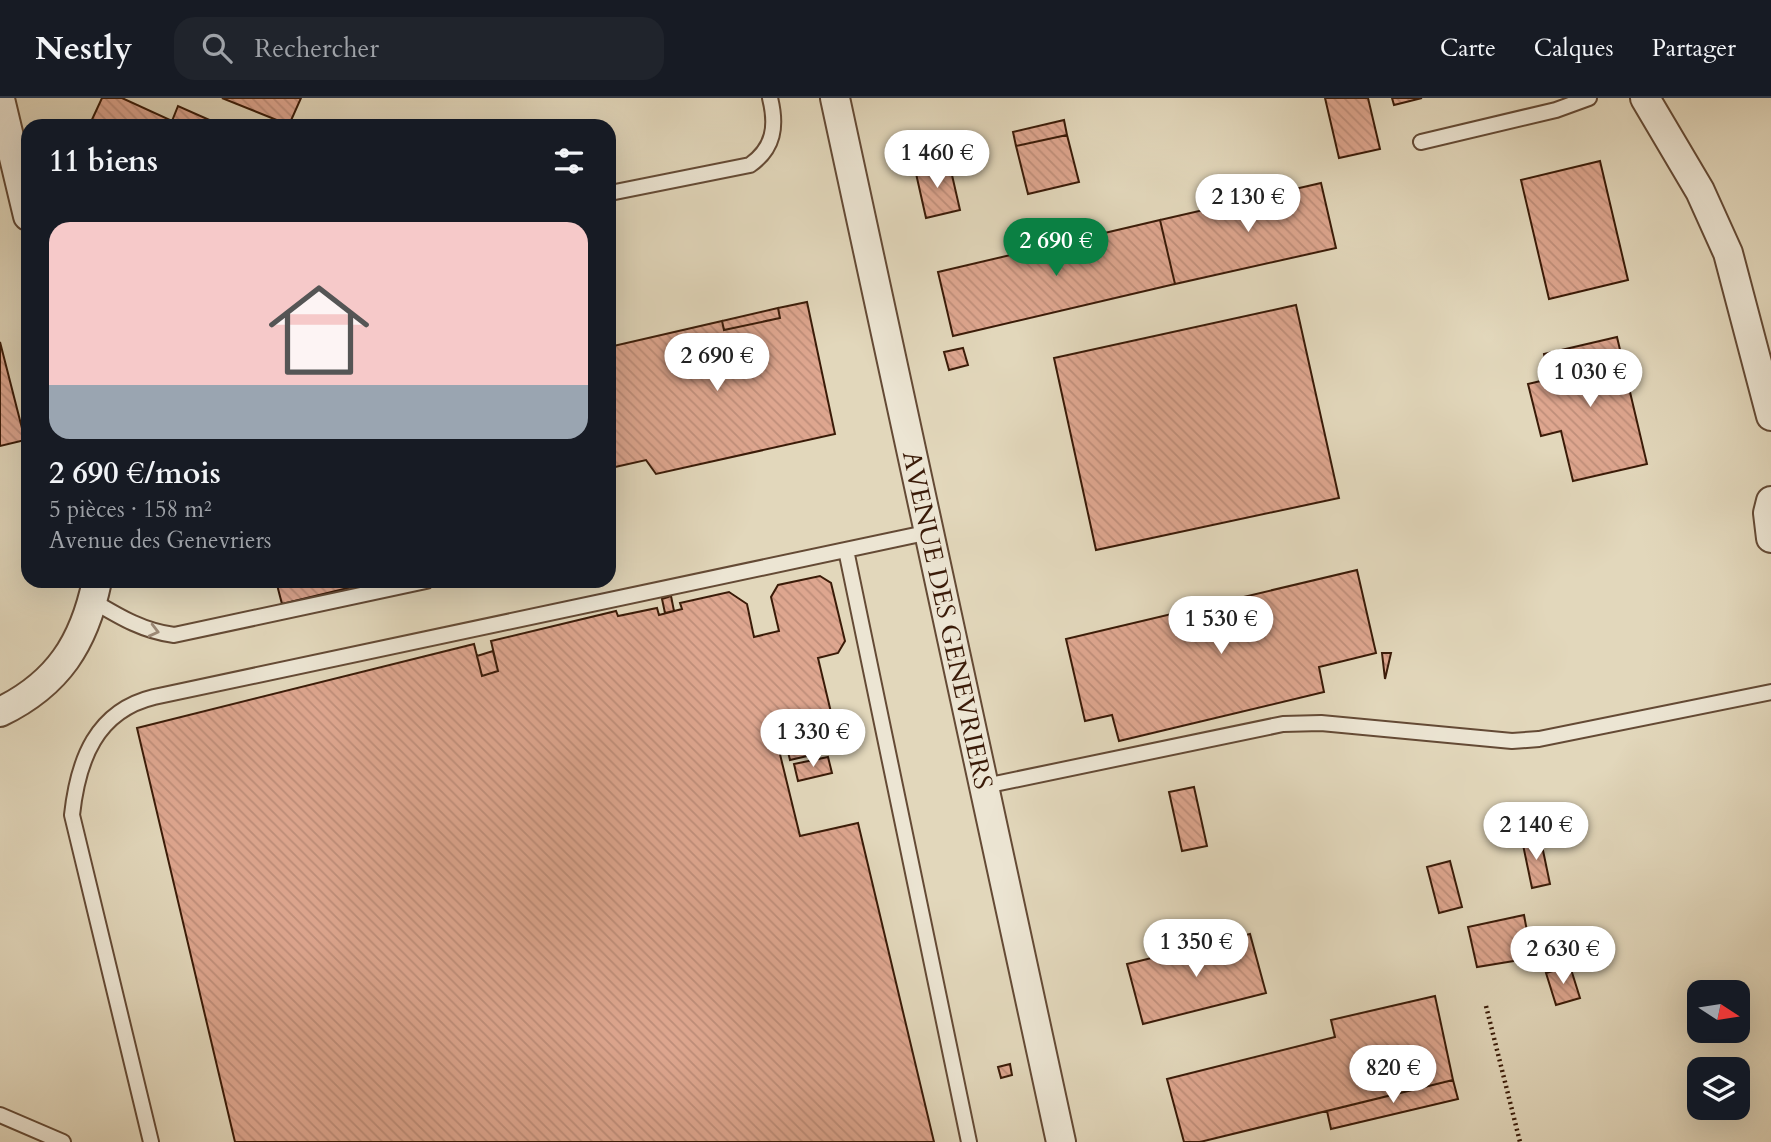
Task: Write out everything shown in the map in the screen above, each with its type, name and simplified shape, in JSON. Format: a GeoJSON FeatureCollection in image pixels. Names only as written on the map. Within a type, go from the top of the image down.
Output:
{"type":"FeatureCollection","features":[{"type":"Feature","properties":{"kind":"street","name":"AVENUE DES GENEVRIERS"},"geometry":{"type":"LineString","coordinates":[[835,98],[1061,1142]]}},
{"type":"Feature","properties":{"kind":"street"},"geometry":{"type":"LineString","coordinates":[[1645,98],[1700,191],[1719,231],[1734,275],[1771,416]]}},
{"type":"Feature","properties":{"kind":"street"},"geometry":{"type":"LineString","coordinates":[[0,99],[21,187]]}},
{"type":"Feature","properties":{"kind":"street"},"geometry":{"type":"LineString","coordinates":[[1771,501],[1768,513],[1771,537]]}},
{"type":"Feature","properties":{"kind":"street"},"geometry":{"type":"LineString","coordinates":[[0,712],[38,691],[55,673],[85,628],[95,591]]}},
{"type":"Feature","properties":{"kind":"lane"},"geometry":{"type":"LineString","coordinates":[[616,192],[751,165],[763,156],[771,143],[774,126],[770,98]]}},
{"type":"Feature","properties":{"kind":"lane"},"geometry":{"type":"LineString","coordinates":[[1421,142],[1556,110],[1589,98]]}},
{"type":"Feature","properties":{"kind":"lane"},"geometry":{"type":"LineString","coordinates":[[151,1142],[72,814],[77,784],[88,753],[104,723],[117,710],[153,697],[930,533]]}},
{"type":"Feature","properties":{"kind":"lane"},"geometry":{"type":"LineString","coordinates":[[846,550],[969,1142]]}},
{"type":"Feature","properties":{"kind":"lane"},"geometry":{"type":"LineString","coordinates":[[95,591],[134,625],[152,632],[174,635],[393,588]]}},
{"type":"Feature","properties":{"kind":"lane"},"geometry":{"type":"LineString","coordinates":[[985,786],[1283,724],[1321,723],[1512,741],[1539,739],[1771,691]]}},
{"type":"Feature","properties":{"kind":"lane"},"geometry":{"type":"LineString","coordinates":[[0,1115],[63,1142]]}},
{"type":"Feature","properties":{"kind":"path"},"geometry":{"type":"LineString","coordinates":[[1486,1006],[1520,1142]]}},
{"type":"Feature","properties":{"kind":"building"},"geometry":{"type":"Polygon","coordinates":[[[102,98],[122,98],[168,119],[92,119],[102,98]]]}},
{"type":"Feature","properties":{"kind":"building"},"geometry":{"type":"Polygon","coordinates":[[[222,98],[301,98],[292,119],[274,119],[222,98]]]}},
{"type":"Feature","properties":{"kind":"building"},"geometry":{"type":"Polygon","coordinates":[[[1325,98],[1368,98],[1380,149],[1339,158],[1325,98]]]}},
{"type":"Feature","properties":{"kind":"building"},"geometry":{"type":"Polygon","coordinates":[[[1392,98],[1422,98],[1394,105],[1392,98]]]}},
{"type":"Feature","properties":{"kind":"building"},"geometry":{"type":"Polygon","coordinates":[[[178,106],[207,119],[173,119],[178,106]]]}},
{"type":"Feature","properties":{"kind":"building"},"geometry":{"type":"Polygon","coordinates":[[[1064,120],[1067,135],[1016,146],[1013,132],[1064,120]]]}},
{"type":"Feature","properties":{"kind":"building"},"geometry":{"type":"Polygon","coordinates":[[[1067,135],[1079,182],[1028,194],[1016,146],[1067,135]]]}},
{"type":"Feature","properties":{"kind":"building"},"geometry":{"type":"Polygon","coordinates":[[[1600,161],[1628,280],[1549,299],[1521,180],[1600,161]]]}},
{"type":"Feature","properties":{"kind":"building"},"geometry":{"type":"Polygon","coordinates":[[[949,162],[960,210],[926,218],[915,169],[949,162]]]}},
{"type":"Feature","properties":{"kind":"building"},"geometry":{"type":"Polygon","coordinates":[[[1321,183],[1336,248],[1175,284],[1160,220],[1321,183]]]}},
{"type":"Feature","properties":{"kind":"building"},"geometry":{"type":"Polygon","coordinates":[[[1160,220],[1175,284],[953,336],[938,272],[1160,220]]]}},
{"type":"Feature","properties":{"kind":"building"},"geometry":{"type":"Polygon","coordinates":[[[807,302],[835,434],[656,474],[646,460],[616,467],[616,345],[722,321],[724,330],[780,318],[778,308],[807,302]]]}},
{"type":"Feature","properties":{"kind":"building"},"geometry":{"type":"Polygon","coordinates":[[[1296,305],[1339,498],[1096,550],[1054,358],[1296,305]]]}},
{"type":"Feature","properties":{"kind":"building"},"geometry":{"type":"Polygon","coordinates":[[[778,308],[780,318],[724,330],[722,321],[778,308]]]}},
{"type":"Feature","properties":{"kind":"building"},"geometry":{"type":"Polygon","coordinates":[[[1617,337],[1647,464],[1573,481],[1561,431],[1541,436],[1528,384],[1549,379],[1544,354],[1617,337]]]}},
{"type":"Feature","properties":{"kind":"building"},"geometry":{"type":"Polygon","coordinates":[[[0,342],[21,424],[21,441],[0,446],[0,342]]]}},
{"type":"Feature","properties":{"kind":"building"},"geometry":{"type":"Polygon","coordinates":[[[963,348],[968,365],[949,370],[944,352],[963,348]]]}},
{"type":"Feature","properties":{"kind":"building"},"geometry":{"type":"Polygon","coordinates":[[[1357,570],[1376,653],[1319,667],[1324,692],[1119,741],[1112,715],[1085,721],[1066,639],[1357,570]]]}},
{"type":"Feature","properties":{"kind":"building"},"geometry":{"type":"Polygon","coordinates":[[[820,576],[831,583],[845,641],[838,653],[818,658],[835,729],[777,742],[800,836],[858,823],[934,1142],[235,1142],[137,728],[474,644],[482,676],[498,671],[491,641],[616,611],[618,616],[657,608],[659,615],[682,609],[680,603],[729,592],[747,604],[754,637],[779,631],[771,597],[778,585],[820,576]]]}},
{"type":"Feature","properties":{"kind":"building"},"geometry":{"type":"Polygon","coordinates":[[[278,588],[348,588],[282,604],[278,588]]]}},
{"type":"Feature","properties":{"kind":"building"},"geometry":{"type":"Polygon","coordinates":[[[671,596],[674,611],[665,613],[662,599],[671,596]]]}},
{"type":"Feature","properties":{"kind":"building"},"geometry":{"type":"Polygon","coordinates":[[[493,651],[498,671],[482,676],[477,656],[493,651]]]}},
{"type":"Feature","properties":{"kind":"building"},"geometry":{"type":"Polygon","coordinates":[[[1382,653],[1391,653],[1385,679],[1382,653]]]}},
{"type":"Feature","properties":{"kind":"building"},"geometry":{"type":"Polygon","coordinates":[[[825,735],[829,751],[790,760],[786,744],[825,735]]]}},
{"type":"Feature","properties":{"kind":"building"},"geometry":{"type":"Polygon","coordinates":[[[828,757],[832,773],[798,781],[794,764],[828,757]]]}},
{"type":"Feature","properties":{"kind":"building"},"geometry":{"type":"Polygon","coordinates":[[[1194,787],[1207,846],[1182,851],[1169,792],[1194,787]]]}},
{"type":"Feature","properties":{"kind":"building"},"geometry":{"type":"Polygon","coordinates":[[[1540,836],[1550,884],[1532,888],[1522,840],[1540,836]]]}},
{"type":"Feature","properties":{"kind":"building"},"geometry":{"type":"Polygon","coordinates":[[[1450,861],[1462,907],[1439,913],[1427,867],[1450,861]]]}},
{"type":"Feature","properties":{"kind":"building"},"geometry":{"type":"Polygon","coordinates":[[[1524,915],[1532,958],[1477,967],[1468,927],[1524,915]]]}},
{"type":"Feature","properties":{"kind":"building"},"geometry":{"type":"Polygon","coordinates":[[[1250,934],[1266,993],[1143,1024],[1127,964],[1250,934]]]}},
{"type":"Feature","properties":{"kind":"building"},"geometry":{"type":"Polygon","coordinates":[[[1570,966],[1580,998],[1556,1005],[1546,973],[1570,966]]]}},
{"type":"Feature","properties":{"kind":"building"},"geometry":{"type":"Polygon","coordinates":[[[1435,996],[1453,1080],[1200,1142],[1184,1142],[1167,1079],[1335,1037],[1331,1020],[1435,996]]]}},
{"type":"Feature","properties":{"kind":"building"},"geometry":{"type":"Polygon","coordinates":[[[1010,1064],[1012,1075],[1001,1078],[998,1067],[1010,1064]]]}},
{"type":"Feature","properties":{"kind":"building"},"geometry":{"type":"Polygon","coordinates":[[[1453,1080],[1458,1099],[1331,1129],[1327,1111],[1453,1080]]]}}]}
